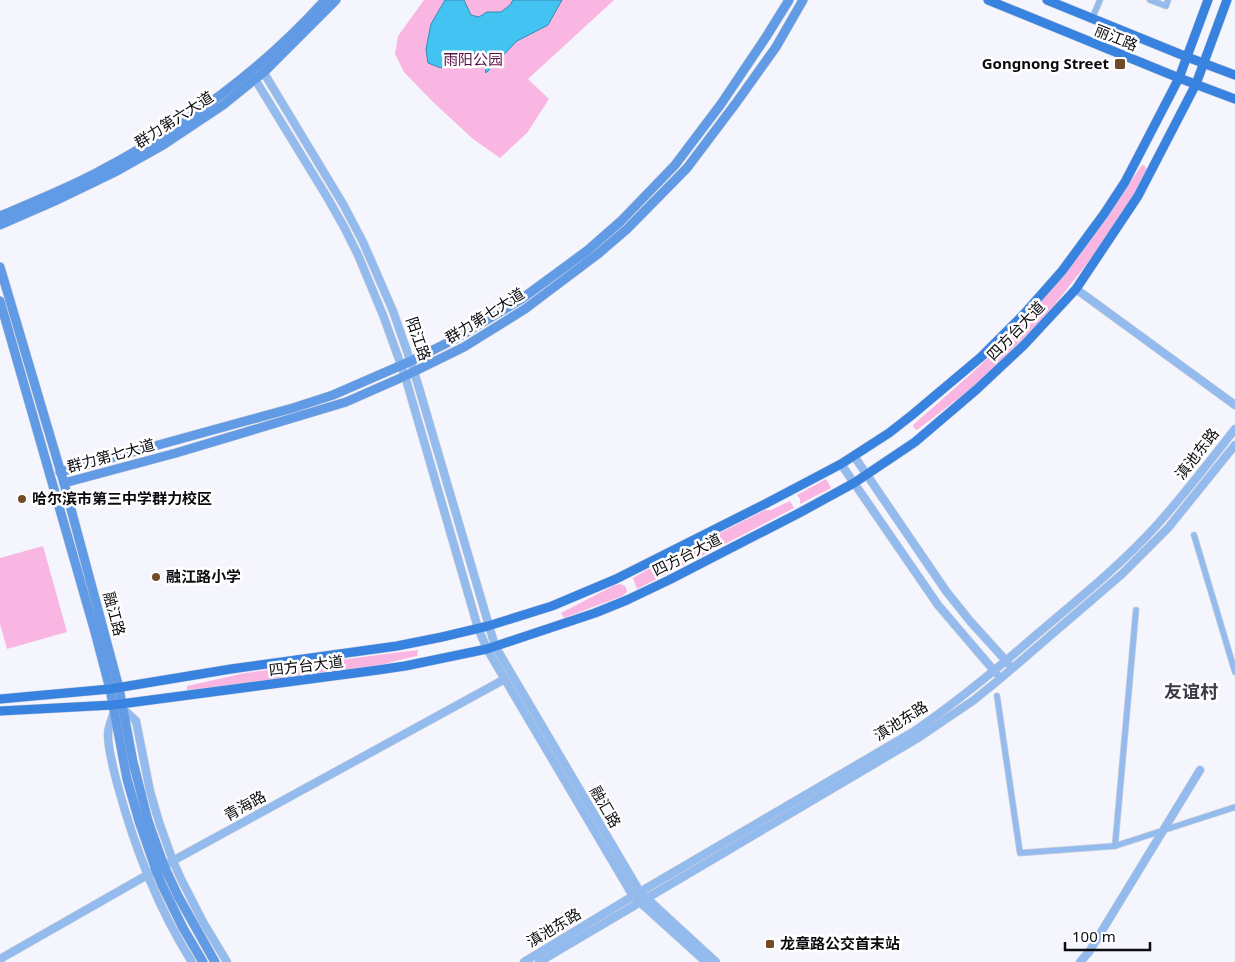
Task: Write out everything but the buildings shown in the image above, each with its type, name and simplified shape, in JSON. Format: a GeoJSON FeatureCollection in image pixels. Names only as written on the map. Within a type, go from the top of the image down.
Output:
{"type":"FeatureCollection","features":[{"type":"Feature","properties":{"kind":"main road","name":"群力第六大道"},"geometry":{"type":"LineString","coordinates":[[262,68],[325,0]]}},
{"type":"Feature","properties":{"kind":"main road","name":"群力第六大道"},"geometry":{"type":"LineString","coordinates":[[0,225],[92,184],[136,161],[223,105],[336,0]]}},
{"type":"Feature","properties":{"kind":"main road","name":"群力第七大道"},"geometry":{"type":"LineString","coordinates":[[60,472],[333,395],[411,361],[457,338],[520,300],[588,250],[621,221],[675,165],[721,104],[789,0]]}},
{"type":"Feature","properties":{"kind":"main road","name":"群力第七大道"},"geometry":{"type":"LineString","coordinates":[[64,483],[176,453],[346,402],[464,347],[525,309],[598,254],[627,229],[687,168],[776,47],[803,0]]}},
{"type":"Feature","properties":{"kind":"main road","name":"丽江路"},"geometry":{"type":"LineString","coordinates":[[988,0],[1235,99]]}},
{"type":"Feature","properties":{"kind":"main road","name":"丽江路"},"geometry":{"type":"LineString","coordinates":[[1047,0],[1235,75]]}},
{"type":"Feature","properties":{"kind":"main road","name":"四方台大道"},"geometry":{"type":"LineString","coordinates":[[0,699],[115,688],[397,646],[488,626],[552,606],[616,579],[841,464],[912,415],[981,357],[1024,314],[1062,271],[1125,182],[1179,78],[1208,0]]}},
{"type":"Feature","properties":{"kind":"main road","name":"四方台大道"},"geometry":{"type":"LineString","coordinates":[[0,711],[118,707],[387,669],[491,648],[595,613],[627,600],[854,483],[914,442],[976,390],[1024,345],[1076,288],[1138,196],[1196,84],[1227,0]]}},
{"type":"Feature","properties":{"kind":"main road","name":"群力第六大道"},"geometry":{"type":"LineString","coordinates":[[0,216],[60,191],[131,154],[253,76]]}},
{"type":"Feature","properties":{"kind":"main road","name":"融江路"},"geometry":{"type":"LineString","coordinates":[[0,267],[64,483],[115,688],[127,779],[135,808],[183,928],[203,962]]}},
{"type":"Feature","properties":{"kind":"main road","name":"融江路"},"geometry":{"type":"LineString","coordinates":[[0,301],[92,624],[115,688]]}},
{"type":"Feature","properties":{"kind":"main road","name":"融江路"},"geometry":{"type":"LineString","coordinates":[[118,707],[153,835],[160,868],[215,962]]}},
{"type":"Feature","properties":{"kind":"street"},"geometry":{"type":"LineString","coordinates":[[1092,19],[1100,0]]}},
{"type":"Feature","properties":{"kind":"street"},"geometry":{"type":"LineString","coordinates":[[1150,0],[1166,6],[1168,0]]}},
{"type":"Feature","properties":{"kind":"street","name":"阳江路"},"geometry":{"type":"LineString","coordinates":[[262,68],[334,189],[363,242],[393,311],[414,371],[488,626],[491,648]]}},
{"type":"Feature","properties":{"kind":"street","name":"阳江路"},"geometry":{"type":"LineString","coordinates":[[253,76],[344,227],[383,315],[405,376],[478,628],[491,648]]}},
{"type":"Feature","properties":{"kind":"street"},"geometry":{"type":"LineString","coordinates":[[1076,288],[1235,405]]}},
{"type":"Feature","properties":{"kind":"street","name":"滇池东路"},"geometry":{"type":"LineString","coordinates":[[524,962],[934,718],[1006,661],[1097,582],[1155,527],[1235,429]]}},
{"type":"Feature","properties":{"kind":"street","name":"滇池东路"},"geometry":{"type":"LineString","coordinates":[[539,962],[918,738],[974,700],[1101,592],[1146,550],[1173,522],[1235,445]]}},
{"type":"Feature","properties":{"kind":"street"},"geometry":{"type":"LineString","coordinates":[[854,456],[946,591],[970,622],[1012,668]]}},
{"type":"Feature","properties":{"kind":"street"},"geometry":{"type":"LineString","coordinates":[[841,464],[938,605],[1001,678]]}},
{"type":"Feature","properties":{"kind":"street"},"geometry":{"type":"LineString","coordinates":[[1194,535],[1235,672]]}},
{"type":"Feature","properties":{"kind":"street"},"geometry":{"type":"LineString","coordinates":[[1115,846],[1136,610]]}},
{"type":"Feature","properties":{"kind":"street","name":"融汇路"},"geometry":{"type":"LineString","coordinates":[[491,648],[505,679],[636,894],[716,962]]}},
{"type":"Feature","properties":{"kind":"street","name":"融汇路"},"geometry":{"type":"LineString","coordinates":[[491,648],[636,894]]}},
{"type":"Feature","properties":{"kind":"street","name":"青海路"},"geometry":{"type":"LineString","coordinates":[[0,959],[147,874],[505,679]]}},
{"type":"Feature","properties":{"kind":"street"},"geometry":{"type":"LineString","coordinates":[[997,696],[1020,853],[1115,846],[1235,807]]}},
{"type":"Feature","properties":{"kind":"street"},"geometry":{"type":"LineString","coordinates":[[192,962],[147,874],[129,825],[110,755],[108,733],[118,707],[136,721],[150,791],[159,822],[181,879],[203,922],[227,962]]}},
{"type":"Feature","properties":{"kind":"street"},"geometry":{"type":"LineString","coordinates":[[1080,962],[1089,952],[1200,770]]}},
{"type":"Feature","properties":{"kind":"street"},"geometry":{"type":"LineString","coordinates":[[129,825],[135,808]]}},
{"type":"Feature","properties":{"kind":"street"},"geometry":{"type":"LineString","coordinates":[[153,835],[170,851]]}},
{"type":"Feature","properties":{"kind":"street","name":"融汇路"},"geometry":{"type":"LineString","coordinates":[[643,900],[706,962]]}},
{"type":"Feature","properties":{"kind":"green space","name":"雨阳公园"},"geometry":{"type":"Polygon","coordinates":[[[424,0],[614,0],[528,79],[549,99],[527,133],[500,158],[473,139],[433,102],[404,72],[395,54],[398,36],[424,0]]]}},
{"type":"Feature","properties":{"kind":"green space"},"geometry":{"type":"Polygon","coordinates":[[[1144,165],[1147,169],[1124,214],[1044,318],[968,391],[917,430],[914,428],[913,425],[1017,330],[1067,270],[1110,213],[1141,166],[1144,165]]]}},
{"type":"Feature","properties":{"kind":"green space"},"geometry":{"type":"Polygon","coordinates":[[[826,479],[831,488],[800,504],[800,499],[797,495],[826,479]]]}},
{"type":"Feature","properties":{"kind":"green space"},"geometry":{"type":"Polygon","coordinates":[[[790,501],[794,508],[637,589],[633,578],[645,571],[765,510],[771,510],[790,501]]]}},
{"type":"Feature","properties":{"kind":"green space"},"geometry":{"type":"Polygon","coordinates":[[[43,546],[67,632],[7,649],[0,624],[0,558],[43,546]]]}},
{"type":"Feature","properties":{"kind":"green space"},"geometry":{"type":"Polygon","coordinates":[[[621,584],[626,587],[627,592],[622,596],[564,618],[561,613],[615,585],[621,584]]]}},
{"type":"Feature","properties":{"kind":"green space"},"geometry":{"type":"Polygon","coordinates":[[[418,650],[417,656],[375,667],[228,687],[187,690],[187,686],[245,673],[418,650]]]}},
{"type":"Feature","properties":{"kind":"water"},"geometry":{"type":"Polygon","coordinates":[[[445,0],[464,0],[471,15],[479,17],[487,12],[501,12],[513,0],[562,0],[548,25],[517,41],[486,73],[483,57],[467,51],[454,53],[441,68],[428,63],[426,49],[431,24],[445,0]]]}},
{"type":"Feature","properties":{"kind":"place","name":"Gongnong Street"},"geometry":{"type":"Point","coordinates":[1120,64]}},
{"type":"Feature","properties":{"kind":"place","name":"哈尔滨市第三中学群力校区"},"geometry":{"type":"Point","coordinates":[22,499]}},
{"type":"Feature","properties":{"kind":"place","name":"融江路小学"},"geometry":{"type":"Point","coordinates":[156,577]}},
{"type":"Feature","properties":{"kind":"place","name":"龙章路公交首末站"},"geometry":{"type":"Point","coordinates":[770,944]}},
{"type":"Feature","properties":{"kind":"district","name":"友谊村"},"geometry":{"type":"Point","coordinates":[1191,692]}}]}
